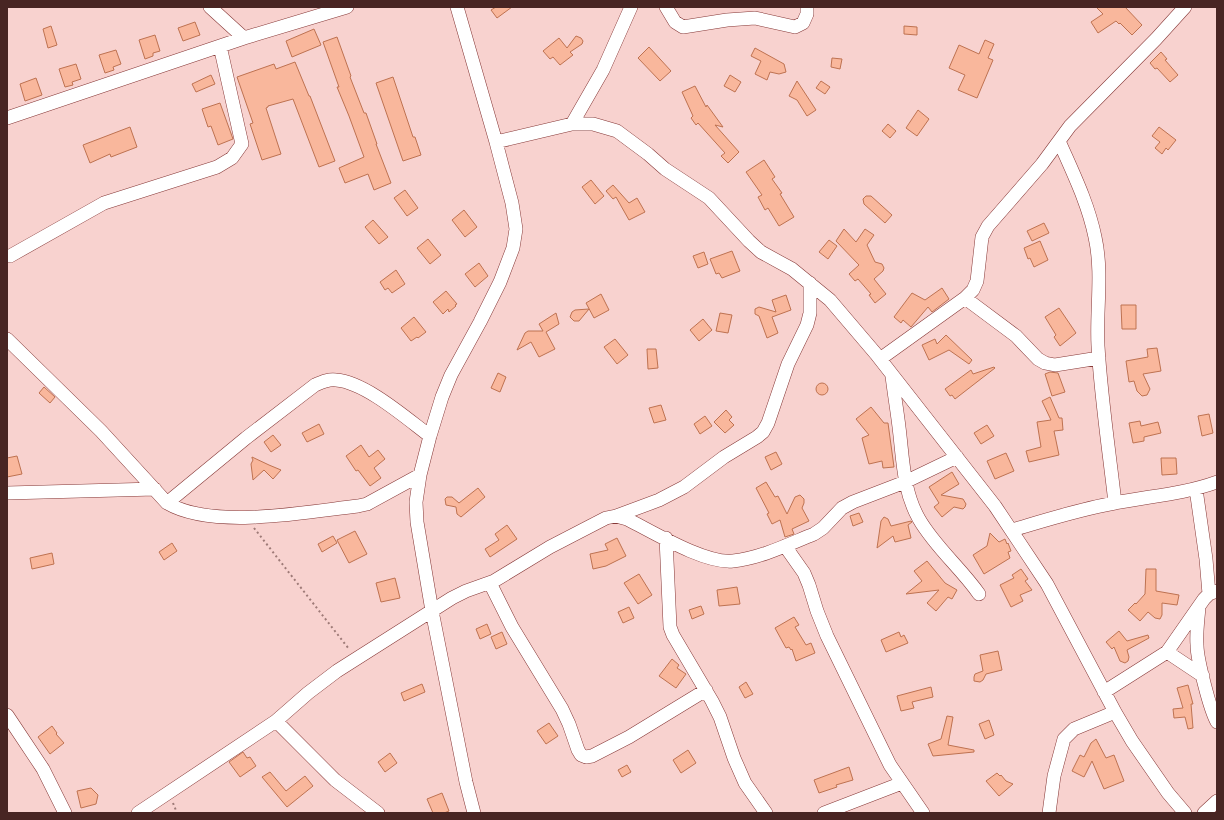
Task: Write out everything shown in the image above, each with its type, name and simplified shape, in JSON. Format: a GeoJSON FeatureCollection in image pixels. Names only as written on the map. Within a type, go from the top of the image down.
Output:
{"type":"FeatureCollection","features":[{"type":"Feature","properties":{"kind":"street"},"geometry":{"type":"LineString","coordinates":[[210,7],[244,38]]}},
{"type":"Feature","properties":{"kind":"street"},"geometry":{"type":"LineString","coordinates":[[7,118],[244,38],[347,7]]}},
{"type":"Feature","properties":{"kind":"street"},"geometry":{"type":"LineString","coordinates":[[457,7],[496,142],[512,203],[516,229],[513,248],[500,282],[451,375],[430,436],[420,475],[416,502],[417,522],[432,611],[466,782],[474,813]]}},
{"type":"Feature","properties":{"kind":"street"},"geometry":{"type":"LineString","coordinates":[[572,124],[603,70],[631,7]]}},
{"type":"Feature","properties":{"kind":"street"},"geometry":{"type":"LineString","coordinates":[[666,7],[675,22],[683,26],[755,18],[795,27],[802,24],[807,14],[806,7]]}},
{"type":"Feature","properties":{"kind":"street"},"geometry":{"type":"LineString","coordinates":[[880,359],[965,298],[973,290],[977,281],[982,237],[988,226],[1030,178],[1070,126],[1185,7]]}},
{"type":"Feature","properties":{"kind":"street"},"geometry":{"type":"LineString","coordinates":[[7,256],[10,256],[104,203],[217,167],[232,158],[242,144],[220,46]]}},
{"type":"Feature","properties":{"kind":"street"},"geometry":{"type":"LineString","coordinates":[[496,142],[572,124],[593,124],[617,131],[648,154],[665,169],[708,198],[749,241],[762,252],[792,269],[830,300],[892,374],[1012,530],[1047,584],[1104,692],[1132,740],[1168,793],[1184,813]]}},
{"type":"Feature","properties":{"kind":"street"},"geometry":{"type":"LineString","coordinates":[[1059,141],[1082,192],[1096,239],[1099,268],[1098,345],[1103,404],[1115,502]]}},
{"type":"Feature","properties":{"kind":"street"},"geometry":{"type":"LineString","coordinates":[[138,813],[276,721],[319,684],[337,671],[432,611],[466,591],[490,583],[550,547],[606,518],[616,516],[659,500],[684,487],[724,457],[763,432],[768,424],[788,364],[807,325],[810,313],[810,283]]}},
{"type":"Feature","properties":{"kind":"street"},"geometry":{"type":"LineString","coordinates":[[965,298],[1016,336],[1038,359],[1044,363],[1055,365],[1099,358]]}},
{"type":"Feature","properties":{"kind":"street"},"geometry":{"type":"LineString","coordinates":[[7,340],[102,431],[166,503],[175,508],[214,516],[246,518],[358,506],[367,504],[420,475]]}},
{"type":"Feature","properties":{"kind":"street"},"geometry":{"type":"LineString","coordinates":[[892,374],[905,482],[919,519],[935,541],[970,581],[979,594]]}},
{"type":"Feature","properties":{"kind":"street"},"geometry":{"type":"LineString","coordinates":[[166,503],[315,385],[325,381],[335,380],[350,383],[364,390],[430,436]]}},
{"type":"Feature","properties":{"kind":"street"},"geometry":{"type":"LineString","coordinates":[[616,516],[627,519],[696,553],[716,560],[732,561],[751,558],[814,534],[823,528],[842,508],[853,502],[905,482],[956,457]]}},
{"type":"Feature","properties":{"kind":"street"},"geometry":{"type":"LineString","coordinates":[[1012,530],[1115,502],[1196,489],[1217,482]]}},
{"type":"Feature","properties":{"kind":"street"},"geometry":{"type":"LineString","coordinates":[[7,493],[155,489]]}},
{"type":"Feature","properties":{"kind":"street"},"geometry":{"type":"LineString","coordinates":[[1104,692],[1166,652],[1204,599],[1213,593],[1206,558],[1196,489]]}},
{"type":"Feature","properties":{"kind":"street"},"geometry":{"type":"LineString","coordinates":[[666,538],[670,627],[673,635],[706,690],[720,717],[734,758],[745,783],[766,813]]}},
{"type":"Feature","properties":{"kind":"street"},"geometry":{"type":"LineString","coordinates":[[785,546],[804,573],[827,636],[890,764],[923,813]]}},
{"type":"Feature","properties":{"kind":"street"},"geometry":{"type":"LineString","coordinates":[[490,583],[512,627],[562,709],[581,755],[586,757],[592,756],[629,737],[706,690]]}},
{"type":"Feature","properties":{"kind":"street"},"geometry":{"type":"LineString","coordinates":[[1199,608],[1197,645],[1210,703],[1217,722]]}},
{"type":"Feature","properties":{"kind":"street"},"geometry":{"type":"LineString","coordinates":[[1166,652],[1203,676]]}},
{"type":"Feature","properties":{"kind":"street"},"geometry":{"type":"LineString","coordinates":[[1050,813],[1054,776],[1064,739],[1074,729],[1115,712]]}},
{"type":"Feature","properties":{"kind":"street"},"geometry":{"type":"LineString","coordinates":[[7,715],[43,769],[65,813]]}},
{"type":"Feature","properties":{"kind":"street"},"geometry":{"type":"LineString","coordinates":[[276,721],[335,780],[378,813]]}},
{"type":"Feature","properties":{"kind":"street"},"geometry":{"type":"LineString","coordinates":[[824,813],[902,783]]}},
{"type":"Feature","properties":{"kind":"street"},"geometry":{"type":"LineString","coordinates":[[1204,813],[1217,801]]}},
{"type":"Feature","properties":{"kind":"path"},"geometry":{"type":"LineString","coordinates":[[246,518],[356,658]]}},
{"type":"Feature","properties":{"kind":"building"},"geometry":{"type":"Polygon","coordinates":[[[496,7],[512,7],[497,18],[491,10],[496,7]]]}},
{"type":"Feature","properties":{"kind":"building"},"geometry":{"type":"Polygon","coordinates":[[[1096,7],[1125,7],[1142,25],[1132,35],[1116,21],[1098,33],[1091,22],[1103,14],[1096,7]]]}},
{"type":"Feature","properties":{"kind":"building"},"geometry":{"type":"Polygon","coordinates":[[[195,22],[200,35],[183,41],[178,28],[195,22]]]}},
{"type":"Feature","properties":{"kind":"building"},"geometry":{"type":"Polygon","coordinates":[[[51,26],[57,45],[48,48],[43,29],[51,26]]]}},
{"type":"Feature","properties":{"kind":"building"},"geometry":{"type":"Polygon","coordinates":[[[904,26],[917,27],[917,35],[904,34],[904,26]]]}},
{"type":"Feature","properties":{"kind":"building"},"geometry":{"type":"Polygon","coordinates":[[[314,29],[321,45],[292,57],[286,41],[314,29]]]}},
{"type":"Feature","properties":{"kind":"building"},"geometry":{"type":"Polygon","coordinates":[[[155,35],[160,51],[153,53],[153,56],[145,59],[139,40],[155,35]]]}},
{"type":"Feature","properties":{"kind":"building"},"geometry":{"type":"Polygon","coordinates":[[[576,36],[581,38],[583,41],[582,44],[570,52],[573,55],[560,65],[553,57],[550,59],[543,51],[559,38],[567,48],[576,36]]]}},
{"type":"Feature","properties":{"kind":"building"},"geometry":{"type":"Polygon","coordinates":[[[337,37],[351,76],[350,77],[364,113],[366,113],[391,183],[374,190],[368,174],[345,183],[339,168],[364,157],[337,87],[339,87],[323,42],[337,37]]]}},
{"type":"Feature","properties":{"kind":"building"},"geometry":{"type":"Polygon","coordinates":[[[985,40],[994,44],[988,58],[993,60],[977,98],[958,90],[965,75],[949,68],[959,45],[979,54],[985,40]]]}},
{"type":"Feature","properties":{"kind":"building"},"geometry":{"type":"Polygon","coordinates":[[[649,47],[671,71],[660,81],[638,58],[649,47]]]}},
{"type":"Feature","properties":{"kind":"building"},"geometry":{"type":"Polygon","coordinates":[[[755,48],[784,64],[786,72],[779,74],[770,72],[767,80],[755,74],[761,61],[751,56],[755,48]]]}},
{"type":"Feature","properties":{"kind":"building"},"geometry":{"type":"Polygon","coordinates":[[[116,50],[121,64],[113,67],[114,70],[105,73],[99,55],[116,50]]]}},
{"type":"Feature","properties":{"kind":"building"},"geometry":{"type":"Polygon","coordinates":[[[1161,52],[1167,59],[1165,60],[1178,75],[1170,82],[1150,63],[1161,52]]]}},
{"type":"Feature","properties":{"kind":"building"},"geometry":{"type":"Polygon","coordinates":[[[832,58],[842,59],[840,69],[831,67],[832,58]]]}},
{"type":"Feature","properties":{"kind":"building"},"geometry":{"type":"Polygon","coordinates":[[[295,62],[335,161],[319,167],[293,99],[268,106],[266,108],[281,154],[262,160],[250,124],[253,123],[237,77],[274,64],[276,69],[295,62]]]}},
{"type":"Feature","properties":{"kind":"building"},"geometry":{"type":"Polygon","coordinates":[[[76,64],[81,79],[72,82],[73,85],[65,87],[59,69],[76,64]]]}},
{"type":"Feature","properties":{"kind":"building"},"geometry":{"type":"Polygon","coordinates":[[[211,75],[215,84],[196,92],[192,84],[211,75]]]}},
{"type":"Feature","properties":{"kind":"building"},"geometry":{"type":"Polygon","coordinates":[[[730,75],[741,82],[735,92],[724,86],[730,75]]]}},
{"type":"Feature","properties":{"kind":"building"},"geometry":{"type":"Polygon","coordinates":[[[393,77],[413,137],[415,137],[421,155],[403,161],[376,83],[393,77]]]}},
{"type":"Feature","properties":{"kind":"building"},"geometry":{"type":"Polygon","coordinates":[[[36,78],[42,95],[25,101],[20,84],[36,78]]]}},
{"type":"Feature","properties":{"kind":"building"},"geometry":{"type":"Polygon","coordinates":[[[797,81],[816,110],[807,116],[797,100],[789,96],[797,81]]]}},
{"type":"Feature","properties":{"kind":"building"},"geometry":{"type":"Polygon","coordinates":[[[821,81],[830,87],[825,94],[816,88],[821,81]]]}},
{"type":"Feature","properties":{"kind":"building"},"geometry":{"type":"Polygon","coordinates":[[[695,86],[706,107],[707,105],[723,127],[715,125],[739,152],[728,163],[721,156],[725,153],[698,123],[696,125],[691,118],[693,116],[682,92],[695,86]]]}},
{"type":"Feature","properties":{"kind":"building"},"geometry":{"type":"Polygon","coordinates":[[[220,103],[233,139],[218,145],[211,126],[208,127],[202,109],[220,103]]]}},
{"type":"Feature","properties":{"kind":"building"},"geometry":{"type":"Polygon","coordinates":[[[918,110],[929,119],[917,136],[906,128],[918,110]]]}},
{"type":"Feature","properties":{"kind":"building"},"geometry":{"type":"Polygon","coordinates":[[[888,124],[896,131],[890,138],[882,131],[888,124]]]}},
{"type":"Feature","properties":{"kind":"building"},"geometry":{"type":"Polygon","coordinates":[[[130,127],[137,147],[111,157],[110,154],[90,163],[83,145],[130,127]]]}},
{"type":"Feature","properties":{"kind":"building"},"geometry":{"type":"Polygon","coordinates":[[[1159,127],[1176,140],[1168,150],[1166,148],[1162,154],[1155,148],[1160,142],[1152,136],[1159,127]]]}},
{"type":"Feature","properties":{"kind":"building"},"geometry":{"type":"Polygon","coordinates":[[[764,160],[775,177],[772,179],[782,193],[780,194],[794,217],[779,226],[768,208],[765,210],[758,197],[762,195],[746,172],[764,160]]]}},
{"type":"Feature","properties":{"kind":"building"},"geometry":{"type":"Polygon","coordinates":[[[591,180],[604,196],[595,204],[582,187],[591,180]]]}},
{"type":"Feature","properties":{"kind":"building"},"geometry":{"type":"Polygon","coordinates":[[[613,185],[629,203],[637,198],[645,212],[629,220],[616,197],[613,199],[606,191],[613,185]]]}},
{"type":"Feature","properties":{"kind":"building"},"geometry":{"type":"Polygon","coordinates":[[[405,190],[418,208],[407,216],[394,198],[405,190]]]}},
{"type":"Feature","properties":{"kind":"building"},"geometry":{"type":"Polygon","coordinates":[[[866,196],[871,196],[892,215],[885,223],[864,204],[863,199],[866,196]]]}},
{"type":"Feature","properties":{"kind":"building"},"geometry":{"type":"Polygon","coordinates":[[[464,210],[477,227],[465,237],[452,220],[464,210]]]}},
{"type":"Feature","properties":{"kind":"building"},"geometry":{"type":"Polygon","coordinates":[[[373,220],[388,237],[379,244],[365,227],[373,220]]]}},
{"type":"Feature","properties":{"kind":"building"},"geometry":{"type":"Polygon","coordinates":[[[1044,223],[1049,233],[1032,241],[1027,231],[1044,223]]]}},
{"type":"Feature","properties":{"kind":"building"},"geometry":{"type":"Polygon","coordinates":[[[844,229],[856,242],[865,229],[874,235],[867,245],[875,262],[882,264],[884,268],[883,271],[874,279],[886,294],[875,303],[869,295],[871,294],[858,279],[855,281],[849,274],[859,265],[836,241],[844,229]]]}},
{"type":"Feature","properties":{"kind":"building"},"geometry":{"type":"Polygon","coordinates":[[[428,239],[441,255],[430,264],[417,248],[428,239]]]}},
{"type":"Feature","properties":{"kind":"building"},"geometry":{"type":"Polygon","coordinates":[[[829,240],[837,246],[828,259],[819,252],[829,240]]]}},
{"type":"Feature","properties":{"kind":"building"},"geometry":{"type":"Polygon","coordinates":[[[1040,241],[1048,260],[1034,267],[1030,258],[1028,259],[1024,248],[1040,241]]]}},
{"type":"Feature","properties":{"kind":"building"},"geometry":{"type":"Polygon","coordinates":[[[732,251],[740,271],[722,278],[719,273],[716,274],[710,259],[732,251]]]}},
{"type":"Feature","properties":{"kind":"building"},"geometry":{"type":"Polygon","coordinates":[[[704,252],[708,264],[698,268],[693,256],[704,252]]]}},
{"type":"Feature","properties":{"kind":"building"},"geometry":{"type":"Polygon","coordinates":[[[479,263],[488,276],[475,287],[465,274],[479,263]]]}},
{"type":"Feature","properties":{"kind":"building"},"geometry":{"type":"Polygon","coordinates":[[[396,270],[405,284],[392,293],[388,288],[385,290],[380,282],[396,270]]]}},
{"type":"Feature","properties":{"kind":"building"},"geometry":{"type":"Polygon","coordinates":[[[942,288],[949,299],[932,312],[928,307],[911,327],[903,320],[901,323],[894,317],[912,293],[925,300],[942,288]]]}},
{"type":"Feature","properties":{"kind":"building"},"geometry":{"type":"Polygon","coordinates":[[[446,291],[457,304],[449,312],[448,309],[443,314],[433,302],[446,291]]]}},
{"type":"Feature","properties":{"kind":"building"},"geometry":{"type":"Polygon","coordinates":[[[601,294],[609,310],[594,318],[586,303],[601,294]]]}},
{"type":"Feature","properties":{"kind":"building"},"geometry":{"type":"Polygon","coordinates":[[[786,295],[791,310],[772,317],[778,333],[767,338],[759,316],[755,314],[755,309],[759,307],[776,312],[772,300],[786,295]]]}},
{"type":"Feature","properties":{"kind":"building"},"geometry":{"type":"Polygon","coordinates":[[[1121,305],[1136,305],[1136,329],[1122,329],[1121,305]]]}},
{"type":"Feature","properties":{"kind":"building"},"geometry":{"type":"Polygon","coordinates":[[[1059,308],[1076,333],[1060,346],[1054,337],[1056,335],[1045,317],[1059,308]]]}},
{"type":"Feature","properties":{"kind":"building"},"geometry":{"type":"Polygon","coordinates":[[[589,309],[579,321],[574,321],[570,317],[572,312],[575,310],[589,309]]]}},
{"type":"Feature","properties":{"kind":"building"},"geometry":{"type":"Polygon","coordinates":[[[556,313],[559,324],[546,332],[555,349],[539,357],[531,342],[517,350],[525,333],[528,331],[543,331],[539,324],[556,313]]]}},
{"type":"Feature","properties":{"kind":"building"},"geometry":{"type":"Polygon","coordinates":[[[720,313],[732,315],[728,333],[716,331],[720,313]]]}},
{"type":"Feature","properties":{"kind":"building"},"geometry":{"type":"Polygon","coordinates":[[[414,317],[426,332],[411,341],[401,328],[414,317]]]}},
{"type":"Feature","properties":{"kind":"building"},"geometry":{"type":"Polygon","coordinates":[[[703,319],[712,330],[699,341],[690,330],[703,319]]]}},
{"type":"Feature","properties":{"kind":"building"},"geometry":{"type":"Polygon","coordinates":[[[946,335],[972,360],[969,364],[949,350],[929,360],[922,345],[935,339],[937,344],[946,335]]]}},
{"type":"Feature","properties":{"kind":"building"},"geometry":{"type":"Polygon","coordinates":[[[615,339],[628,355],[617,364],[604,347],[615,339]]]}},
{"type":"Feature","properties":{"kind":"building"},"geometry":{"type":"Polygon","coordinates":[[[1157,348],[1161,371],[1143,374],[1150,389],[1147,395],[1142,396],[1137,391],[1134,381],[1129,382],[1126,361],[1148,357],[1147,349],[1157,348]]]}},
{"type":"Feature","properties":{"kind":"building"},"geometry":{"type":"Polygon","coordinates":[[[647,349],[656,349],[658,368],[648,369],[647,349]]]}},
{"type":"Feature","properties":{"kind":"building"},"geometry":{"type":"Polygon","coordinates":[[[994,367],[995,368],[955,399],[952,395],[950,396],[945,389],[971,370],[973,374],[994,367]]]}},
{"type":"Feature","properties":{"kind":"building"},"geometry":{"type":"Polygon","coordinates":[[[1050,372],[1058,373],[1065,392],[1052,396],[1045,374],[1050,372]]]}},
{"type":"Feature","properties":{"kind":"building"},"geometry":{"type":"Polygon","coordinates":[[[498,373],[506,377],[500,392],[491,388],[498,373]]]}},
{"type":"Feature","properties":{"kind":"building"},"geometry":{"type":"Polygon","coordinates":[[[822,383],[826,385],[828,389],[826,393],[822,395],[818,393],[816,389],[818,385],[822,383]]]}},
{"type":"Feature","properties":{"kind":"building"},"geometry":{"type":"Polygon","coordinates":[[[44,387],[55,397],[50,403],[39,393],[44,387]]]}},
{"type":"Feature","properties":{"kind":"building"},"geometry":{"type":"Polygon","coordinates":[[[1050,397],[1059,418],[1062,418],[1063,430],[1054,431],[1059,455],[1029,462],[1026,451],[1041,447],[1037,422],[1051,420],[1042,401],[1050,397]]]}},
{"type":"Feature","properties":{"kind":"building"},"geometry":{"type":"Polygon","coordinates":[[[661,405],[666,420],[654,423],[649,408],[661,405]]]}},
{"type":"Feature","properties":{"kind":"building"},"geometry":{"type":"Polygon","coordinates":[[[871,407],[884,423],[888,423],[894,467],[883,468],[882,461],[869,464],[862,438],[869,435],[856,419],[871,407]]]}},
{"type":"Feature","properties":{"kind":"building"},"geometry":{"type":"Polygon","coordinates":[[[726,410],[732,417],[729,420],[734,425],[725,433],[714,422],[726,410]]]}},
{"type":"Feature","properties":{"kind":"building"},"geometry":{"type":"Polygon","coordinates":[[[1209,414],[1213,433],[1202,436],[1198,416],[1209,414]]]}},
{"type":"Feature","properties":{"kind":"building"},"geometry":{"type":"Polygon","coordinates":[[[705,416],[712,426],[700,434],[694,424],[705,416]]]}},
{"type":"Feature","properties":{"kind":"building"},"geometry":{"type":"Polygon","coordinates":[[[1140,421],[1141,426],[1158,422],[1161,433],[1144,437],[1144,441],[1133,443],[1129,423],[1140,421]]]}},
{"type":"Feature","properties":{"kind":"building"},"geometry":{"type":"Polygon","coordinates":[[[319,424],[324,434],[307,442],[302,433],[319,424]]]}},
{"type":"Feature","properties":{"kind":"building"},"geometry":{"type":"Polygon","coordinates":[[[987,425],[994,436],[981,444],[974,433],[987,425]]]}},
{"type":"Feature","properties":{"kind":"building"},"geometry":{"type":"Polygon","coordinates":[[[273,435],[281,445],[271,452],[264,442],[273,435]]]}},
{"type":"Feature","properties":{"kind":"building"},"geometry":{"type":"Polygon","coordinates":[[[361,445],[369,457],[378,450],[385,459],[374,468],[381,478],[370,486],[358,470],[356,471],[346,456],[361,445]]]}},
{"type":"Feature","properties":{"kind":"building"},"geometry":{"type":"Polygon","coordinates":[[[776,452],[782,464],[771,470],[765,457],[776,452]]]}},
{"type":"Feature","properties":{"kind":"building"},"geometry":{"type":"Polygon","coordinates":[[[1006,453],[1014,471],[995,479],[987,461],[1006,453]]]}},
{"type":"Feature","properties":{"kind":"building"},"geometry":{"type":"Polygon","coordinates":[[[17,456],[22,474],[7,477],[7,458],[17,456]]]}},
{"type":"Feature","properties":{"kind":"building"},"geometry":{"type":"Polygon","coordinates":[[[252,457],[281,470],[273,479],[264,470],[253,480],[251,464],[253,460],[252,457]]]}},
{"type":"Feature","properties":{"kind":"building"},"geometry":{"type":"Polygon","coordinates":[[[1161,458],[1176,458],[1177,474],[1162,475],[1161,458]]]}},
{"type":"Feature","properties":{"kind":"building"},"geometry":{"type":"Polygon","coordinates":[[[952,472],[959,484],[941,495],[963,499],[966,504],[963,509],[954,507],[942,517],[934,507],[939,503],[929,487],[952,472]]]}},
{"type":"Feature","properties":{"kind":"building"},"geometry":{"type":"Polygon","coordinates":[[[766,482],[775,497],[778,496],[787,514],[795,497],[800,495],[804,499],[802,508],[809,521],[792,529],[794,534],[785,537],[780,520],[772,524],[767,514],[769,513],[756,488],[766,482]]]}},
{"type":"Feature","properties":{"kind":"building"},"geometry":{"type":"Polygon","coordinates":[[[478,488],[485,497],[461,517],[457,514],[456,507],[446,505],[445,499],[447,497],[452,497],[459,503],[478,488]]]}},
{"type":"Feature","properties":{"kind":"building"},"geometry":{"type":"Polygon","coordinates":[[[859,513],[863,522],[853,526],[850,516],[859,513]]]}},
{"type":"Feature","properties":{"kind":"building"},"geometry":{"type":"Polygon","coordinates":[[[884,517],[888,519],[891,526],[911,521],[912,522],[908,525],[911,538],[895,542],[893,536],[877,548],[881,521],[884,517]]]}},
{"type":"Feature","properties":{"kind":"building"},"geometry":{"type":"Polygon","coordinates":[[[507,525],[517,539],[490,557],[485,549],[499,540],[495,534],[507,525]]]}},
{"type":"Feature","properties":{"kind":"building"},"geometry":{"type":"Polygon","coordinates":[[[355,531],[367,554],[349,563],[337,540],[355,531]]]}},
{"type":"Feature","properties":{"kind":"building"},"geometry":{"type":"Polygon","coordinates":[[[990,533],[999,542],[1005,539],[1011,551],[1008,552],[1010,558],[984,574],[973,555],[987,546],[990,533]]]}},
{"type":"Feature","properties":{"kind":"building"},"geometry":{"type":"Polygon","coordinates":[[[333,536],[337,543],[322,552],[318,544],[333,536]]]}},
{"type":"Feature","properties":{"kind":"building"},"geometry":{"type":"Polygon","coordinates":[[[617,538],[626,556],[606,566],[593,569],[590,554],[608,550],[605,544],[617,538]]]}},
{"type":"Feature","properties":{"kind":"building"},"geometry":{"type":"Polygon","coordinates":[[[172,543],[177,551],[164,560],[159,552],[172,543]]]}},
{"type":"Feature","properties":{"kind":"building"},"geometry":{"type":"Polygon","coordinates":[[[52,553],[54,564],[32,569],[30,558],[52,553]]]}},
{"type":"Feature","properties":{"kind":"building"},"geometry":{"type":"Polygon","coordinates":[[[927,561],[945,583],[957,590],[952,599],[948,597],[936,611],[927,603],[939,590],[906,594],[922,581],[914,571],[927,561]]]}},
{"type":"Feature","properties":{"kind":"building"},"geometry":{"type":"Polygon","coordinates":[[[1021,569],[1028,579],[1025,581],[1032,590],[1020,595],[1023,601],[1011,607],[1000,585],[1014,578],[1012,575],[1021,569]]]}},
{"type":"Feature","properties":{"kind":"building"},"geometry":{"type":"Polygon","coordinates":[[[1146,569],[1156,569],[1156,591],[1179,595],[1177,605],[1162,603],[1162,615],[1160,619],[1155,618],[1148,612],[1140,621],[1128,610],[1145,594],[1146,569]]]}},
{"type":"Feature","properties":{"kind":"building"},"geometry":{"type":"Polygon","coordinates":[[[639,574],[652,595],[638,604],[624,583],[639,574]]]}},
{"type":"Feature","properties":{"kind":"building"},"geometry":{"type":"Polygon","coordinates":[[[395,578],[400,598],[381,602],[376,583],[395,578]]]}},
{"type":"Feature","properties":{"kind":"building"},"geometry":{"type":"Polygon","coordinates":[[[737,587],[740,604],[719,606],[717,590],[737,587]]]}},
{"type":"Feature","properties":{"kind":"building"},"geometry":{"type":"Polygon","coordinates":[[[701,606],[704,614],[692,619],[689,610],[701,606]]]}},
{"type":"Feature","properties":{"kind":"building"},"geometry":{"type":"Polygon","coordinates":[[[629,607],[634,618],[623,623],[618,612],[629,607]]]}},
{"type":"Feature","properties":{"kind":"building"},"geometry":{"type":"Polygon","coordinates":[[[794,617],[799,625],[795,627],[806,645],[811,643],[815,653],[796,661],[792,649],[791,650],[789,647],[786,648],[775,628],[794,617]]]}},
{"type":"Feature","properties":{"kind":"building"},"geometry":{"type":"Polygon","coordinates":[[[487,624],[491,634],[480,639],[476,629],[487,624]]]}},
{"type":"Feature","properties":{"kind":"building"},"geometry":{"type":"Polygon","coordinates":[[[1119,631],[1127,641],[1148,635],[1149,638],[1127,650],[1129,657],[1128,661],[1125,663],[1120,661],[1114,647],[1112,649],[1106,642],[1119,631]]]}},
{"type":"Feature","properties":{"kind":"building"},"geometry":{"type":"Polygon","coordinates":[[[502,632],[507,644],[496,649],[491,637],[502,632]]]}},
{"type":"Feature","properties":{"kind":"building"},"geometry":{"type":"Polygon","coordinates":[[[899,632],[901,637],[904,635],[908,643],[886,652],[881,640],[899,632]]]}},
{"type":"Feature","properties":{"kind":"building"},"geometry":{"type":"Polygon","coordinates":[[[998,651],[1002,670],[986,674],[980,682],[974,681],[975,674],[983,671],[980,655],[998,651]]]}},
{"type":"Feature","properties":{"kind":"building"},"geometry":{"type":"Polygon","coordinates":[[[672,659],[679,665],[677,668],[686,674],[676,688],[659,676],[672,659]]]}},
{"type":"Feature","properties":{"kind":"building"},"geometry":{"type":"Polygon","coordinates":[[[746,682],[753,694],[745,698],[739,687],[746,682]]]}},
{"type":"Feature","properties":{"kind":"building"},"geometry":{"type":"Polygon","coordinates":[[[422,684],[425,692],[404,701],[401,693],[422,684]]]}},
{"type":"Feature","properties":{"kind":"building"},"geometry":{"type":"Polygon","coordinates":[[[1188,685],[1193,704],[1191,704],[1193,728],[1188,729],[1185,717],[1174,718],[1173,709],[1183,708],[1177,688],[1188,685]]]}},
{"type":"Feature","properties":{"kind":"building"},"geometry":{"type":"Polygon","coordinates":[[[931,687],[933,697],[912,702],[914,708],[901,711],[897,696],[931,687]]]}},
{"type":"Feature","properties":{"kind":"building"},"geometry":{"type":"Polygon","coordinates":[[[947,716],[953,717],[948,745],[974,750],[974,752],[933,756],[928,744],[941,739],[947,716]]]}},
{"type":"Feature","properties":{"kind":"building"},"geometry":{"type":"Polygon","coordinates":[[[989,720],[994,735],[985,739],[979,724],[989,720]]]}},
{"type":"Feature","properties":{"kind":"building"},"geometry":{"type":"Polygon","coordinates":[[[549,723],[558,736],[546,744],[537,731],[549,723]]]}},
{"type":"Feature","properties":{"kind":"building"},"geometry":{"type":"Polygon","coordinates":[[[52,726],[57,733],[56,734],[64,743],[50,754],[38,737],[52,726]]]}},
{"type":"Feature","properties":{"kind":"building"},"geometry":{"type":"Polygon","coordinates":[[[1096,739],[1106,758],[1114,755],[1124,781],[1104,789],[1092,761],[1084,777],[1072,771],[1080,755],[1084,757],[1091,743],[1096,739]]]}},
{"type":"Feature","properties":{"kind":"building"},"geometry":{"type":"Polygon","coordinates":[[[688,750],[696,763],[681,773],[673,760],[688,750]]]}},
{"type":"Feature","properties":{"kind":"building"},"geometry":{"type":"Polygon","coordinates":[[[243,752],[247,758],[250,757],[256,766],[240,777],[229,762],[243,752]]]}},
{"type":"Feature","properties":{"kind":"building"},"geometry":{"type":"Polygon","coordinates":[[[390,753],[397,763],[385,772],[378,762],[390,753]]]}},
{"type":"Feature","properties":{"kind":"building"},"geometry":{"type":"Polygon","coordinates":[[[627,765],[631,772],[622,777],[618,770],[627,765]]]}},
{"type":"Feature","properties":{"kind":"building"},"geometry":{"type":"Polygon","coordinates":[[[849,767],[853,780],[836,785],[837,787],[819,793],[814,780],[849,767]]]}},
{"type":"Feature","properties":{"kind":"building"},"geometry":{"type":"Polygon","coordinates":[[[270,772],[286,791],[305,776],[313,786],[287,807],[262,777],[270,772]]]}},
{"type":"Feature","properties":{"kind":"building"},"geometry":{"type":"Polygon","coordinates":[[[997,773],[1006,781],[1013,784],[999,796],[986,781],[997,773]]]}},
{"type":"Feature","properties":{"kind":"building"},"geometry":{"type":"Polygon","coordinates":[[[91,788],[98,795],[96,804],[81,808],[77,791],[91,788]]]}},
{"type":"Feature","properties":{"kind":"building"},"geometry":{"type":"Polygon","coordinates":[[[442,793],[449,811],[444,813],[433,813],[427,799],[442,793]]]}}]}
